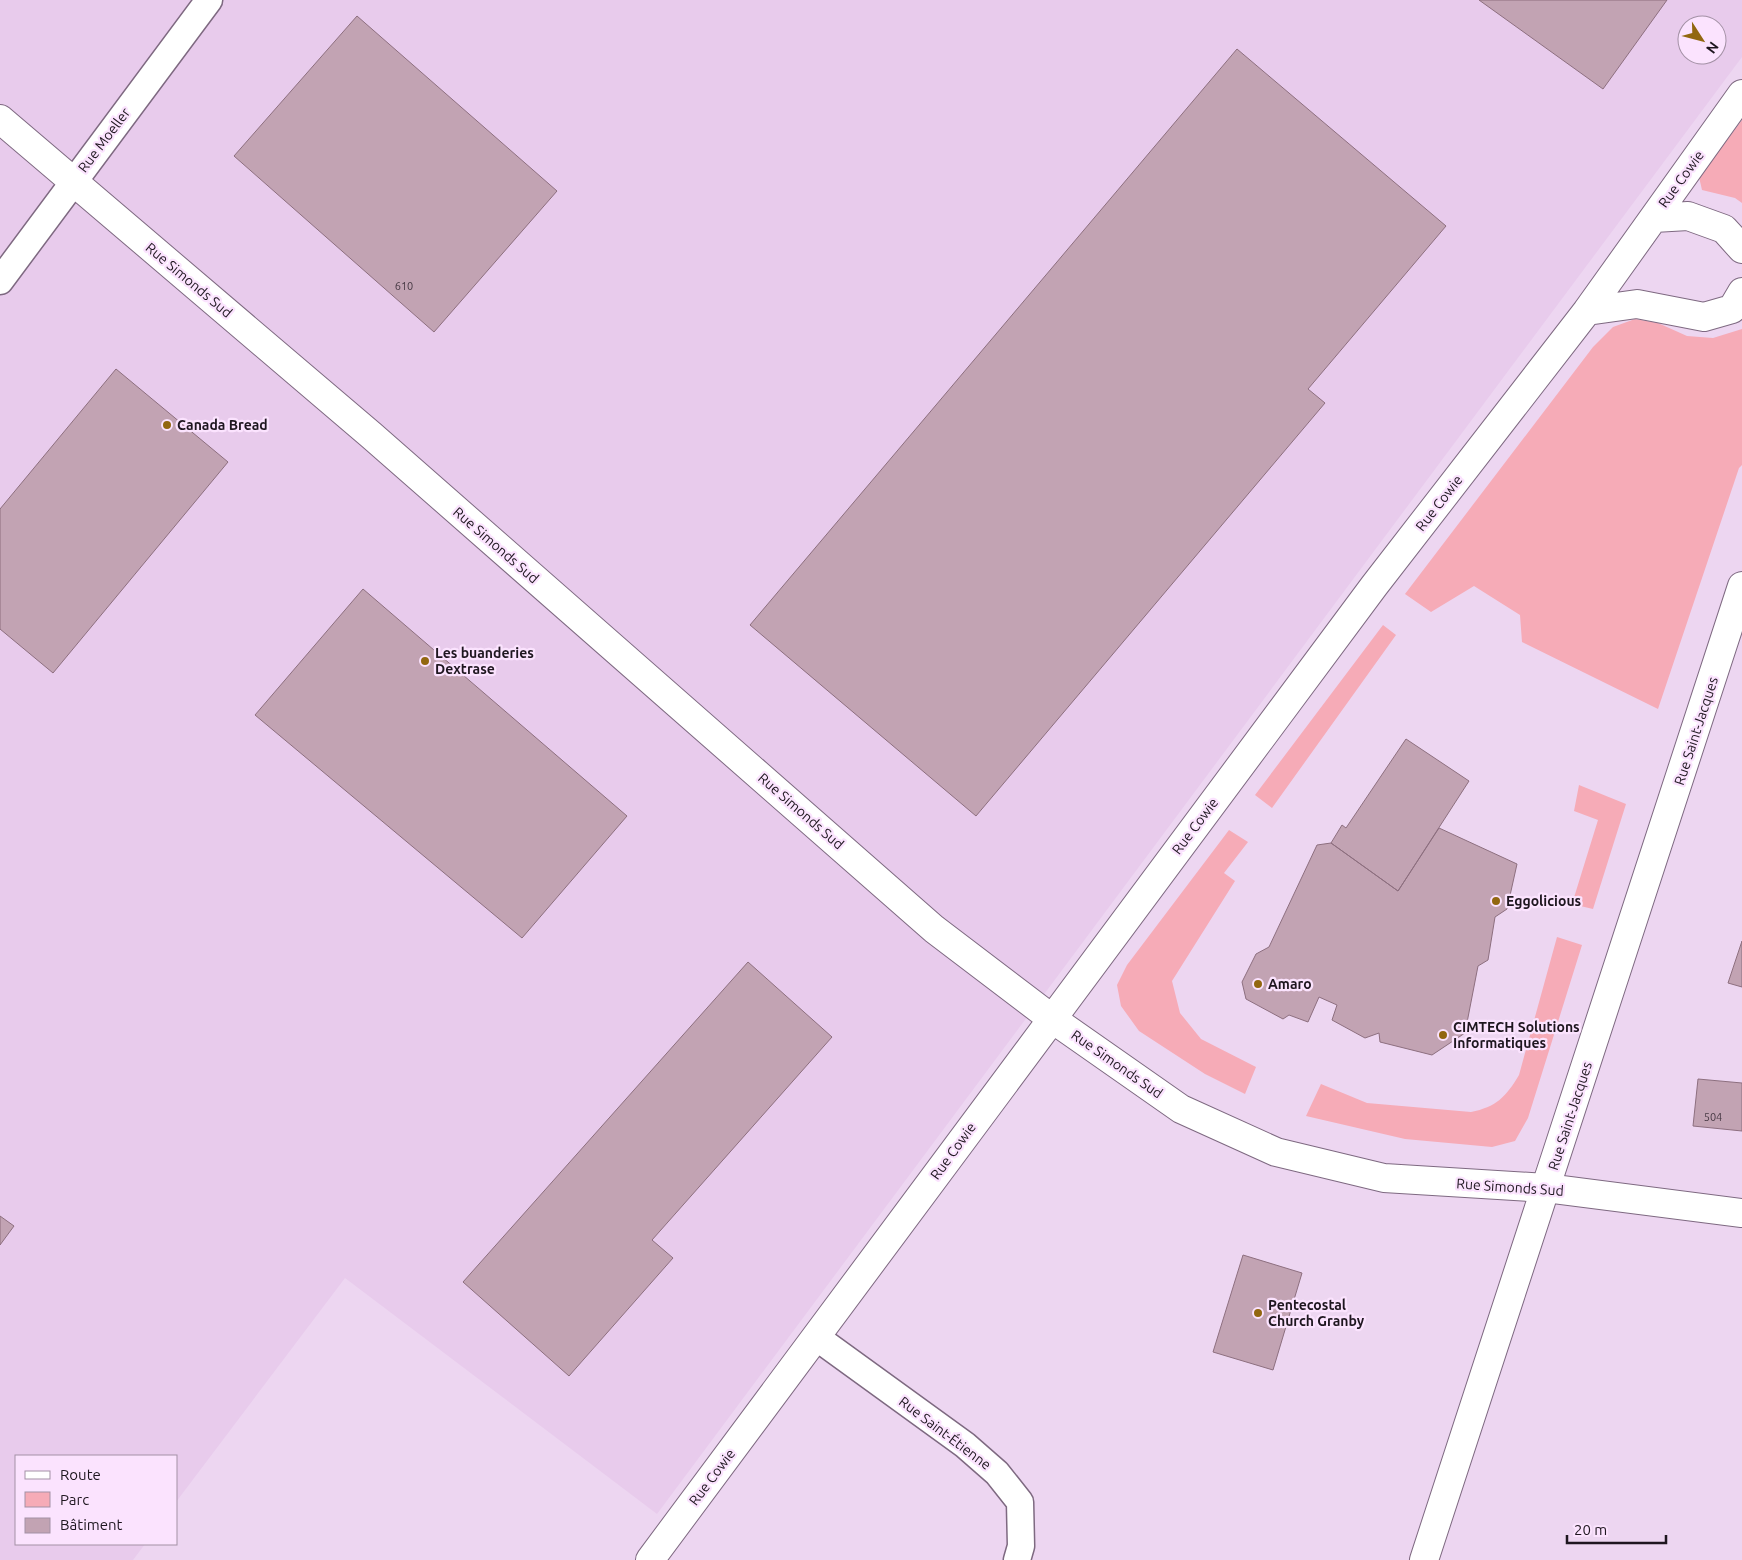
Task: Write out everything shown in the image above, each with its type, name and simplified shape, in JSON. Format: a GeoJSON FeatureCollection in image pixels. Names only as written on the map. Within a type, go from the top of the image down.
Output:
{"type":"FeatureCollection","features":[{"type":"Feature","properties":{"kind":"street","name":"Rue Moeller"},"geometry":{"type":"LineString","coordinates":[[0,281],[209,0]]}},
{"type":"Feature","properties":{"kind":"street","name":"Rue Cowie"},"geometry":{"type":"LineString","coordinates":[[650,1560],[1374,586],[1588,310],[1742,94]]}},
{"type":"Feature","properties":{"kind":"street","name":"Rue Simonds Sud"},"geometry":{"type":"LineString","coordinates":[[0,118],[371,435],[934,929],[1052,1018],[1181,1109],[1276,1152],[1384,1178],[1546,1188],[1742,1213]]}},
{"type":"Feature","properties":{"kind":"street"},"geometry":{"type":"LineString","coordinates":[[1654,218],[1688,216],[1724,229],[1742,249]]}},
{"type":"Feature","properties":{"kind":"street"},"geometry":{"type":"LineString","coordinates":[[1588,310],[1637,304],[1704,317],[1732,309],[1742,292]]}},
{"type":"Feature","properties":{"kind":"street","name":"Rue Saint-Jacques"},"geometry":{"type":"LineString","coordinates":[[1424,1560],[1742,586]]}},
{"type":"Feature","properties":{"kind":"street","name":"Rue Saint-Étienne"},"geometry":{"type":"LineString","coordinates":[[816,1337],[965,1445],[997,1473],[1020,1502],[1021,1546],[1017,1560]]}},
{"type":"Feature","properties":{"kind":"shaded area"},"geometry":{"type":"Polygon","coordinates":[[[0,0],[1742,0],[1742,57],[657,1514],[345,1278],[178,1499],[178,1455],[15,1455],[15,1545],[144,1545],[133,1560],[0,1560],[0,0]]]}},
{"type":"Feature","properties":{"kind":"green space"},"geometry":{"type":"Polygon","coordinates":[[[1742,120],[1742,203],[1735,198],[1702,190],[1699,177],[1742,120]]]}},
{"type":"Feature","properties":{"kind":"green space"},"geometry":{"type":"Polygon","coordinates":[[[1635,319],[1658,323],[1687,336],[1713,338],[1742,329],[1742,465],[1739,468],[1658,709],[1522,642],[1520,615],[1474,586],[1431,612],[1405,594],[1593,347],[1613,327],[1635,319]]]}},
{"type":"Feature","properties":{"kind":"green space"},"geometry":{"type":"Polygon","coordinates":[[[1383,625],[1396,635],[1272,808],[1255,795],[1383,625]]]}},
{"type":"Feature","properties":{"kind":"green space"},"geometry":{"type":"Polygon","coordinates":[[[1579,785],[1626,804],[1593,909],[1572,904],[1598,820],[1574,811],[1579,785]]]}},
{"type":"Feature","properties":{"kind":"green space"},"geometry":{"type":"Polygon","coordinates":[[[1229,830],[1248,842],[1224,873],[1235,881],[1172,981],[1180,1013],[1201,1039],[1256,1067],[1245,1094],[1205,1074],[1139,1031],[1121,1006],[1117,985],[1127,965],[1229,830]]]}},
{"type":"Feature","properties":{"kind":"green space"},"geometry":{"type":"Polygon","coordinates":[[[1557,937],[1582,945],[1528,1118],[1515,1141],[1492,1147],[1405,1139],[1306,1116],[1321,1084],[1367,1103],[1471,1112],[1480,1110],[1500,1100],[1519,1075],[1557,937]]]}},
{"type":"Feature","properties":{"kind":"building"},"geometry":{"type":"Polygon","coordinates":[[[1479,0],[1667,0],[1603,89],[1479,0]]]}},
{"type":"Feature","properties":{"kind":"building"},"geometry":{"type":"Polygon","coordinates":[[[357,16],[557,191],[434,332],[234,156],[357,16]]]}},
{"type":"Feature","properties":{"kind":"building"},"geometry":{"type":"Polygon","coordinates":[[[1237,49],[1446,226],[1308,389],[1325,403],[976,816],[750,625],[1237,49]]]}},
{"type":"Feature","properties":{"kind":"building"},"geometry":{"type":"Polygon","coordinates":[[[116,369],[228,462],[53,673],[0,629],[0,509],[116,369]]]}},
{"type":"Feature","properties":{"kind":"building"},"geometry":{"type":"Polygon","coordinates":[[[363,589],[627,816],[522,938],[255,715],[363,589]]]}},
{"type":"Feature","properties":{"kind":"building"},"geometry":{"type":"Polygon","coordinates":[[[1406,739],[1469,781],[1398,891],[1331,843],[1342,825],[1346,828],[1406,739]]]}},
{"type":"Feature","properties":{"kind":"building"},"geometry":{"type":"Polygon","coordinates":[[[1439,828],[1517,864],[1507,909],[1495,917],[1488,960],[1478,966],[1465,1033],[1432,1055],[1380,1042],[1379,1033],[1365,1038],[1332,1020],[1337,1005],[1319,997],[1308,1022],[1289,1015],[1283,1019],[1246,999],[1242,982],[1256,954],[1269,947],[1317,845],[1331,843],[1398,891],[1439,828]]]}},
{"type":"Feature","properties":{"kind":"building"},"geometry":{"type":"Polygon","coordinates":[[[1742,941],[1742,987],[1728,983],[1742,941]]]}},
{"type":"Feature","properties":{"kind":"building"},"geometry":{"type":"Polygon","coordinates":[[[748,962],[832,1037],[652,1240],[673,1258],[569,1376],[463,1282],[748,962]]]}},
{"type":"Feature","properties":{"kind":"building"},"geometry":{"type":"Polygon","coordinates":[[[1698,1079],[1742,1083],[1742,1131],[1693,1126],[1698,1079]]]}},
{"type":"Feature","properties":{"kind":"building"},"geometry":{"type":"Polygon","coordinates":[[[0,1216],[14,1226],[0,1245],[0,1216]]]}},
{"type":"Feature","properties":{"kind":"building","name":"Pentecostal Church Granby"},"geometry":{"type":"Polygon","coordinates":[[[1243,1255],[1302,1273],[1273,1370],[1213,1352],[1243,1255]]]}},
{"type":"Feature","properties":{"kind":"place","name":"Canada Bread"},"geometry":{"type":"Point","coordinates":[167,425]}},
{"type":"Feature","properties":{"kind":"place","name":"Les buanderies Dextrase"},"geometry":{"type":"Point","coordinates":[425,661]}},
{"type":"Feature","properties":{"kind":"place","name":"Eggolicious"},"geometry":{"type":"Point","coordinates":[1496,901]}},
{"type":"Feature","properties":{"kind":"place","name":"Amaro"},"geometry":{"type":"Point","coordinates":[1258,984]}},
{"type":"Feature","properties":{"kind":"place","name":"CIMTECH Solutions Informatiques"},"geometry":{"type":"Point","coordinates":[1443,1035]}},
{"type":"Feature","properties":{"kind":"place","name":"Pentecostal Church Granby"},"geometry":{"type":"Point","coordinates":[1258,1313]}}]}
